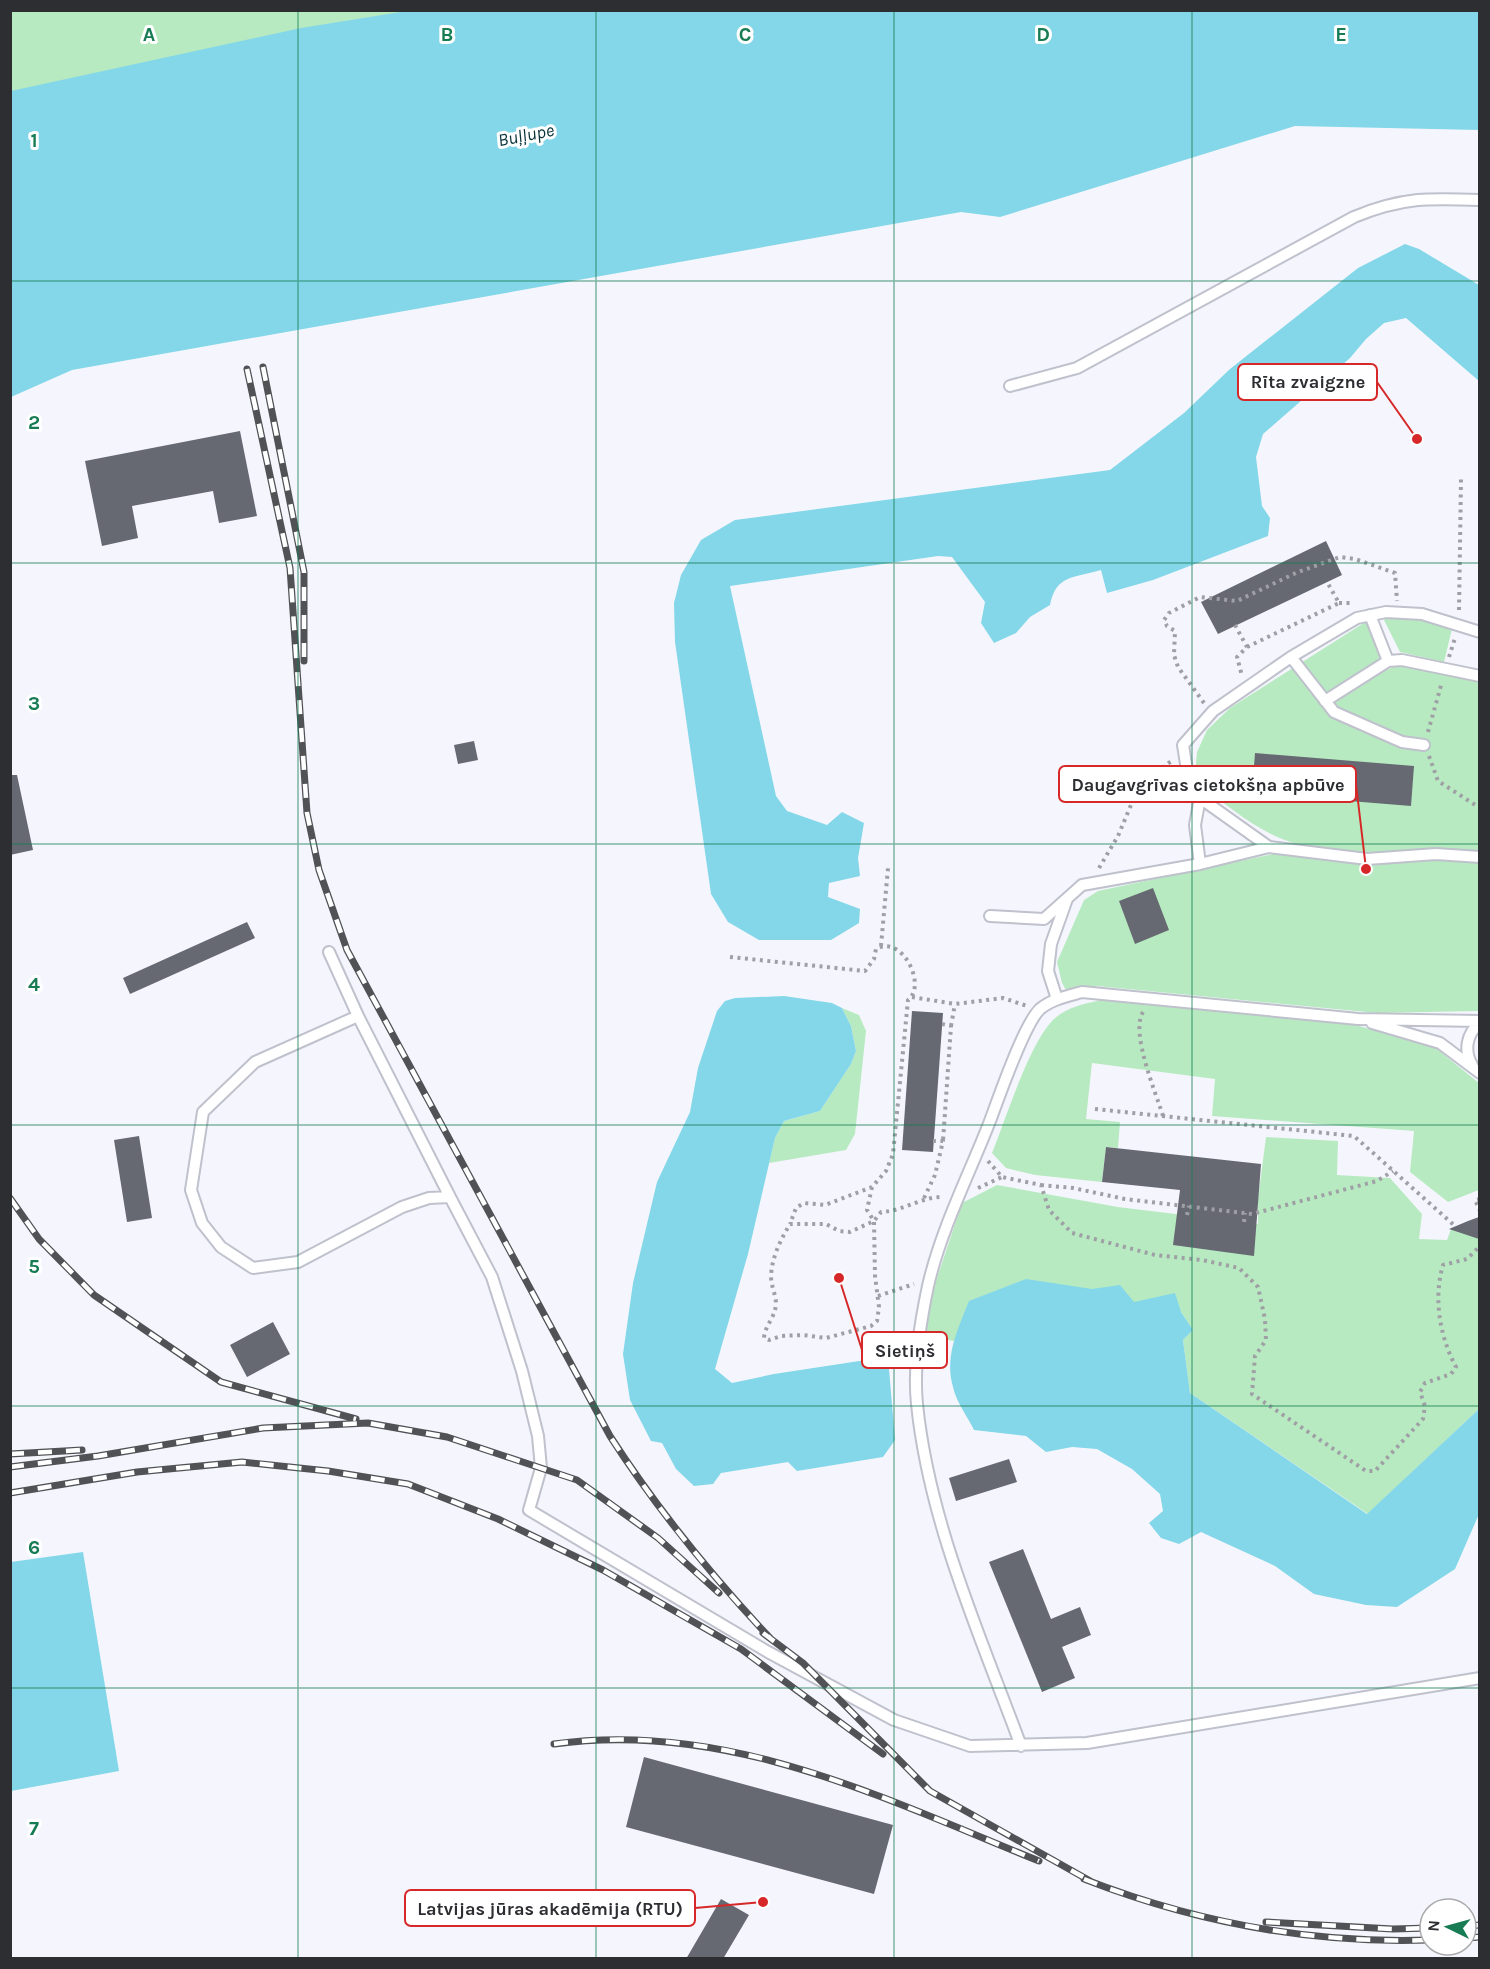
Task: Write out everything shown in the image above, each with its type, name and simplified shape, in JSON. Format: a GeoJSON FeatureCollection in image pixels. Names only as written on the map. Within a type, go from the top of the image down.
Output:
{"type":"FeatureCollection","features":[{"type":"Feature","properties":{"kind":"lane"},"geometry":{"type":"LineString","coordinates":[[1010,386],[1077,368],[1354,217],[1379,206],[1419,198],[1479,200]]}},
{"type":"Feature","properties":{"kind":"lane"},"geometry":{"type":"LineString","coordinates":[[1269,847],[1200,798],[1189,783],[1183,745],[1213,711],[1292,657],[1357,618],[1401,613],[1422,614],[1479,632]]}},
{"type":"Feature","properties":{"kind":"lane"},"geometry":{"type":"LineString","coordinates":[[1370,615],[1388,662]]}},
{"type":"Feature","properties":{"kind":"lane"},"geometry":{"type":"LineString","coordinates":[[1292,657],[1334,712],[1402,742],[1424,745]]}},
{"type":"Feature","properties":{"kind":"lane"},"geometry":{"type":"LineString","coordinates":[[1325,701],[1388,662],[1402,660],[1479,676]]}},
{"type":"Feature","properties":{"kind":"lane"},"geometry":{"type":"LineString","coordinates":[[1200,798],[1195,825],[1200,864]]}},
{"type":"Feature","properties":{"kind":"lane"},"geometry":{"type":"LineString","coordinates":[[990,916],[1044,919],[1082,885],[1200,864],[1269,847],[1367,859],[1436,854],[1479,857]]}},
{"type":"Feature","properties":{"kind":"lane"},"geometry":{"type":"LineString","coordinates":[[1057,999],[1048,971],[1051,944],[1068,898]]}},
{"type":"Feature","properties":{"kind":"lane"},"geometry":{"type":"LineString","coordinates":[[329,951],[358,1016],[492,1277],[522,1371],[538,1436],[541,1468],[530,1510],[768,1652],[894,1720],[970,1746],[1087,1743],[1479,1678]]}},
{"type":"Feature","properties":{"kind":"lane"},"geometry":{"type":"LineString","coordinates":[[1021,1746],[954,1563],[925,1460],[917,1401],[919,1335],[929,1284],[959,1197],[1018,1050],[1039,1010],[1057,999],[1082,992],[1358,1019],[1479,1022]]}},
{"type":"Feature","properties":{"kind":"lane"},"geometry":{"type":"LineString","coordinates":[[358,1016],[255,1062],[203,1112],[191,1190],[202,1223],[221,1247],[253,1268],[298,1262],[402,1207],[429,1198],[450,1197]]}},
{"type":"Feature","properties":{"kind":"lane"},"geometry":{"type":"LineString","coordinates":[[1358,1019],[1440,1042],[1478,1072]]}},
{"type":"Feature","properties":{"kind":"lane"},"geometry":{"type":"LineString","coordinates":[[1478,1072],[1467,1054],[1467,1048],[1473,1028],[1479,1022]]}},
{"type":"Feature","properties":{"kind":"path"},"geometry":{"type":"LineString","coordinates":[[1213,711],[1200,700],[1178,667],[1174,655],[1175,631],[1167,626],[1164,620],[1170,613],[1200,597],[1237,601],[1298,572],[1340,557],[1355,559],[1395,573],[1395,594],[1401,613]]}},
{"type":"Feature","properties":{"kind":"path"},"geometry":{"type":"LineString","coordinates":[[1245,689],[1237,657],[1247,646],[1339,603],[1327,582]]}},
{"type":"Feature","properties":{"kind":"path"},"geometry":{"type":"LineString","coordinates":[[1235,626],[1247,646]]}},
{"type":"Feature","properties":{"kind":"path"},"geometry":{"type":"LineString","coordinates":[[1082,885],[1097,871],[1118,836],[1131,805],[1149,777],[1175,759],[1183,745]]}},
{"type":"Feature","properties":{"kind":"path"},"geometry":{"type":"LineString","coordinates":[[881,946],[888,868]]}},
{"type":"Feature","properties":{"kind":"path"},"geometry":{"type":"LineString","coordinates":[[730,957],[865,971],[874,958],[876,949],[881,946],[893,947],[904,954],[913,973],[914,989],[912,997],[908,1000],[893,1154],[885,1171],[872,1187],[867,1210],[874,1221],[877,1321],[871,1326],[826,1338],[803,1335],[781,1335],[769,1340],[764,1338],[765,1328],[773,1320],[776,1303],[771,1277],[777,1246],[796,1208],[804,1203],[825,1205],[872,1187]]}},
{"type":"Feature","properties":{"kind":"path"},"geometry":{"type":"LineString","coordinates":[[912,997],[955,1004],[1003,998],[1039,1010]]}},
{"type":"Feature","properties":{"kind":"path"},"geometry":{"type":"LineString","coordinates":[[1152,999],[1139,1017],[1141,1045],[1163,1116]]}},
{"type":"Feature","properties":{"kind":"path"},"geometry":{"type":"LineString","coordinates":[[924,1198],[935,1175],[943,1141],[951,1026],[955,1004]]}},
{"type":"Feature","properties":{"kind":"path"},"geometry":{"type":"LineString","coordinates":[[942,1024],[951,1026]]}},
{"type":"Feature","properties":{"kind":"path"},"geometry":{"type":"LineString","coordinates":[[1095,1109],[1354,1136],[1455,1226]]}},
{"type":"Feature","properties":{"kind":"path"},"geometry":{"type":"LineString","coordinates":[[933,1141],[943,1141]]}},
{"type":"Feature","properties":{"kind":"path"},"geometry":{"type":"LineString","coordinates":[[979,1151],[1002,1177]]}},
{"type":"Feature","properties":{"kind":"path"},"geometry":{"type":"LineString","coordinates":[[790,1224],[826,1224],[839,1231],[850,1232],[874,1221],[881,1212],[898,1211],[924,1198],[959,1197],[1002,1177],[1041,1185],[1245,1213],[1270,1211],[1332,1191],[1377,1181],[1393,1172]]}},
{"type":"Feature","properties":{"kind":"path"},"geometry":{"type":"LineString","coordinates":[[1041,1185],[1049,1210],[1072,1233],[1155,1256],[1202,1260],[1239,1268],[1258,1287],[1265,1319],[1266,1340],[1255,1356],[1252,1395],[1366,1471],[1375,1471],[1423,1419],[1425,1406],[1420,1392],[1425,1383],[1451,1374],[1456,1367],[1445,1345],[1439,1308],[1438,1281],[1443,1265],[1467,1259],[1479,1246]]}},
{"type":"Feature","properties":{"kind":"path"},"geometry":{"type":"LineString","coordinates":[[1479,1198],[1475,1200],[1479,1211]]}},
{"type":"Feature","properties":{"kind":"path"},"geometry":{"type":"LineString","coordinates":[[1187,1215],[1189,1206]]}},
{"type":"Feature","properties":{"kind":"path"},"geometry":{"type":"LineString","coordinates":[[1244,1222],[1245,1213]]}},
{"type":"Feature","properties":{"kind":"path"},"geometry":{"type":"LineString","coordinates":[[878,1296],[921,1282],[929,1284]]}},
{"type":"Feature","properties":{"kind":"green space"},"geometry":{"type":"Polygon","coordinates":[[[11,11],[471,11],[11,105],[11,11]]]}},
{"type":"Feature","properties":{"kind":"green space"},"geometry":{"type":"Polygon","coordinates":[[[1387,615],[1422,620],[1452,629],[1444,662],[1400,652],[1384,620],[1387,615]]]}},
{"type":"Feature","properties":{"kind":"green space"},"geometry":{"type":"Polygon","coordinates":[[[1367,621],[1384,657],[1375,663],[1380,673],[1402,663],[1479,680],[1479,853],[1374,855],[1320,850],[1271,834],[1199,785],[1195,773],[1197,752],[1207,730],[1230,708],[1367,621]]]}},
{"type":"Feature","properties":{"kind":"green space"},"geometry":{"type":"Polygon","coordinates":[[[1278,853],[1367,862],[1437,859],[1479,862],[1479,1011],[1377,1013],[1097,986],[1067,992],[1062,983],[1057,962],[1084,900],[1098,891],[1278,853]]]}},
{"type":"Feature","properties":{"kind":"green space"},"geometry":{"type":"Polygon","coordinates":[[[1103,1000],[1351,1024],[1432,1045],[1479,1083],[1479,1190],[1448,1202],[1410,1172],[1414,1131],[1212,1116],[1215,1079],[1092,1063],[1086,1119],[1120,1122],[1118,1148],[1106,1147],[1102,1182],[1035,1175],[1006,1168],[992,1153],[1034,1048],[1057,1016],[1069,1009],[1103,1000]]]}},
{"type":"Feature","properties":{"kind":"green space"},"geometry":{"type":"Polygon","coordinates":[[[842,1008],[859,1015],[866,1031],[855,1134],[846,1150],[769,1163],[775,1138],[784,1121],[820,1111],[851,1064],[856,1051],[851,1026],[842,1008]]]}},
{"type":"Feature","properties":{"kind":"green space"},"geometry":{"type":"Polygon","coordinates":[[[1266,1137],[1338,1141],[1337,1175],[1390,1178],[1422,1214],[1419,1239],[1447,1240],[1451,1229],[1479,1217],[1479,1409],[1368,1514],[1190,1393],[1183,1340],[1193,1330],[1181,1312],[1134,1302],[969,1330],[953,1341],[923,1335],[936,1281],[962,1203],[997,1185],[1118,1207],[1258,1224],[1258,1199],[1266,1137]]]}},
{"type":"Feature","properties":{"kind":"water","name":"Buļļupe"},"geometry":{"type":"Polygon","coordinates":[[[407,11],[1479,11],[1479,130],[1295,126],[1000,217],[961,212],[72,370],[11,397],[11,91],[301,28],[407,11]]]}},
{"type":"Feature","properties":{"kind":"water"},"geometry":{"type":"Polygon","coordinates":[[[1405,244],[1419,249],[1479,285],[1479,381],[1406,318],[1384,323],[1350,358],[1263,434],[1256,457],[1262,506],[1270,518],[1268,536],[1153,580],[1107,593],[1101,570],[1075,576],[1062,582],[1053,595],[1050,605],[1030,617],[1016,633],[994,643],[981,623],[985,602],[952,557],[938,556],[730,586],[776,796],[787,811],[827,825],[842,812],[864,823],[858,858],[860,876],[829,883],[828,897],[860,909],[859,923],[831,940],[759,940],[728,922],[711,894],[675,642],[674,603],[681,575],[701,540],[735,520],[1110,470],[1184,413],[1230,369],[1358,268],[1405,244]]]}},
{"type":"Feature","properties":{"kind":"water"},"geometry":{"type":"Polygon","coordinates":[[[784,996],[832,1003],[842,1008],[851,1026],[856,1051],[851,1064],[820,1111],[784,1121],[775,1138],[748,1254],[715,1369],[732,1383],[774,1374],[879,1358],[889,1369],[895,1440],[883,1457],[797,1471],[788,1462],[721,1473],[713,1484],[694,1486],[676,1469],[662,1443],[651,1441],[630,1400],[623,1354],[633,1283],[657,1182],[690,1112],[698,1068],[717,1011],[725,1001],[735,998],[784,996]]]}},
{"type":"Feature","properties":{"kind":"water"},"geometry":{"type":"Polygon","coordinates":[[[1026,1279],[1092,1289],[1120,1285],[1134,1302],[1175,1293],[1181,1312],[1193,1330],[1183,1340],[1190,1393],[1367,1514],[1479,1409],[1479,1514],[1455,1569],[1397,1607],[1366,1605],[1314,1594],[1275,1566],[1201,1532],[1179,1544],[1161,1538],[1149,1523],[1163,1511],[1160,1494],[1132,1469],[1097,1449],[1072,1447],[1046,1452],[1026,1436],[974,1430],[957,1398],[951,1376],[951,1354],[957,1332],[969,1301],[1026,1279]]]}},
{"type":"Feature","properties":{"kind":"water"},"geometry":{"type":"Polygon","coordinates":[[[83,1552],[119,1771],[11,1791],[11,1562],[83,1552]]]}},
{"type":"Feature","properties":{"kind":"building"},"geometry":{"type":"Polygon","coordinates":[[[240,431],[257,516],[219,523],[213,491],[132,506],[138,538],[102,546],[85,461],[240,431]]]}},
{"type":"Feature","properties":{"kind":"building"},"geometry":{"type":"Polygon","coordinates":[[[1326,541],[1342,575],[1218,634],[1201,602],[1326,541]]]}},
{"type":"Feature","properties":{"kind":"building"},"geometry":{"type":"Polygon","coordinates":[[[474,741],[478,760],[458,764],[454,745],[474,741]]]}},
{"type":"Feature","properties":{"kind":"building"},"geometry":{"type":"Polygon","coordinates":[[[1255,753],[1414,766],[1411,806],[1252,793],[1255,753]]]}},
{"type":"Feature","properties":{"kind":"building"},"geometry":{"type":"Polygon","coordinates":[[[10,775],[17,775],[33,850],[10,855],[10,775]]]}},
{"type":"Feature","properties":{"kind":"building"},"geometry":{"type":"Polygon","coordinates":[[[1153,888],[1169,930],[1135,944],[1119,901],[1153,888]]]}},
{"type":"Feature","properties":{"kind":"building"},"geometry":{"type":"Polygon","coordinates":[[[247,922],[255,938],[130,994],[123,978],[247,922]]]}},
{"type":"Feature","properties":{"kind":"building"},"geometry":{"type":"Polygon","coordinates":[[[912,1011],[943,1013],[933,1152],[902,1150],[912,1011]]]}},
{"type":"Feature","properties":{"kind":"building"},"geometry":{"type":"Polygon","coordinates":[[[139,1136],[152,1218],[127,1222],[114,1140],[139,1136]]]}},
{"type":"Feature","properties":{"kind":"building"},"geometry":{"type":"Polygon","coordinates":[[[1106,1147],[1261,1164],[1254,1256],[1173,1245],[1180,1190],[1102,1182],[1106,1147]]]}},
{"type":"Feature","properties":{"kind":"building"},"geometry":{"type":"Polygon","coordinates":[[[1479,1217],[1479,1239],[1449,1229],[1468,1221],[1479,1217]]]}},
{"type":"Feature","properties":{"kind":"building"},"geometry":{"type":"Polygon","coordinates":[[[273,1322],[290,1354],[247,1377],[230,1345],[273,1322]]]}},
{"type":"Feature","properties":{"kind":"building"},"geometry":{"type":"Polygon","coordinates":[[[1009,1459],[1017,1482],[956,1501],[949,1478],[1009,1459]]]}},
{"type":"Feature","properties":{"kind":"building"},"geometry":{"type":"Polygon","coordinates":[[[1023,1549],[1051,1619],[1080,1607],[1091,1635],[1062,1647],[1075,1678],[1042,1692],[989,1562],[1023,1549]]]}},
{"type":"Feature","properties":{"kind":"building"},"geometry":{"type":"Polygon","coordinates":[[[644,1757],[893,1825],[874,1894],[626,1827],[644,1757]]]}},
{"type":"Feature","properties":{"kind":"building"},"geometry":{"type":"Polygon","coordinates":[[[721,1899],[749,1915],[723,1959],[686,1959],[721,1899]]]}},
{"type":"Feature","properties":{"kind":"railway"},"geometry":{"type":"LineString","coordinates":[[263,367],[304,572],[304,661]]}},
{"type":"Feature","properties":{"kind":"railway"},"geometry":{"type":"LineString","coordinates":[[247,369],[290,568],[307,813],[319,870],[347,950],[610,1436],[686,1541],[770,1638]]}},
{"type":"Feature","properties":{"kind":"railway"},"geometry":{"type":"LineString","coordinates":[[10,1198],[39,1239],[94,1295],[221,1382],[356,1419]]}},
{"type":"Feature","properties":{"kind":"railway"},"geometry":{"type":"LineString","coordinates":[[10,1467],[98,1456],[263,1428],[368,1423],[447,1437],[577,1480],[658,1538],[719,1593]]}},
{"type":"Feature","properties":{"kind":"railway"},"geometry":{"type":"LineString","coordinates":[[10,1454],[82,1450]]}},
{"type":"Feature","properties":{"kind":"railway"},"geometry":{"type":"LineString","coordinates":[[10,1493],[137,1472],[242,1462],[328,1471],[408,1484],[498,1519],[603,1570],[741,1649],[883,1754]]}},
{"type":"Feature","properties":{"kind":"railway"},"geometry":{"type":"LineString","coordinates":[[763,1633],[803,1663],[930,1791],[1092,1882]]}},
{"type":"Feature","properties":{"kind":"railway"},"geometry":{"type":"LineString","coordinates":[[554,1744],[618,1740],[681,1743],[742,1754],[803,1770],[863,1790],[1039,1861]]}},
{"type":"Feature","properties":{"kind":"railway"},"geometry":{"type":"LineString","coordinates":[[1084,1879],[1168,1907],[1254,1927],[1342,1938],[1418,1940]]}},
{"type":"Feature","properties":{"kind":"railway"},"geometry":{"type":"LineString","coordinates":[[1266,1922],[1418,1928]]}},
{"type":"Feature","properties":{"kind":"place","name":"Rīta zvaigzne"},"geometry":{"type":"Point","coordinates":[1417,439]}},
{"type":"Feature","properties":{"kind":"place","name":"Daugavgrīvas cietokšņa apbūve"},"geometry":{"type":"Point","coordinates":[1366,869]}},
{"type":"Feature","properties":{"kind":"place","name":"Sietiņš"},"geometry":{"type":"Point","coordinates":[839,1278]}},
{"type":"Feature","properties":{"kind":"place","name":"Latvijas jūras akadēmija (RTU)"},"geometry":{"type":"Point","coordinates":[763,1902]}}]}
